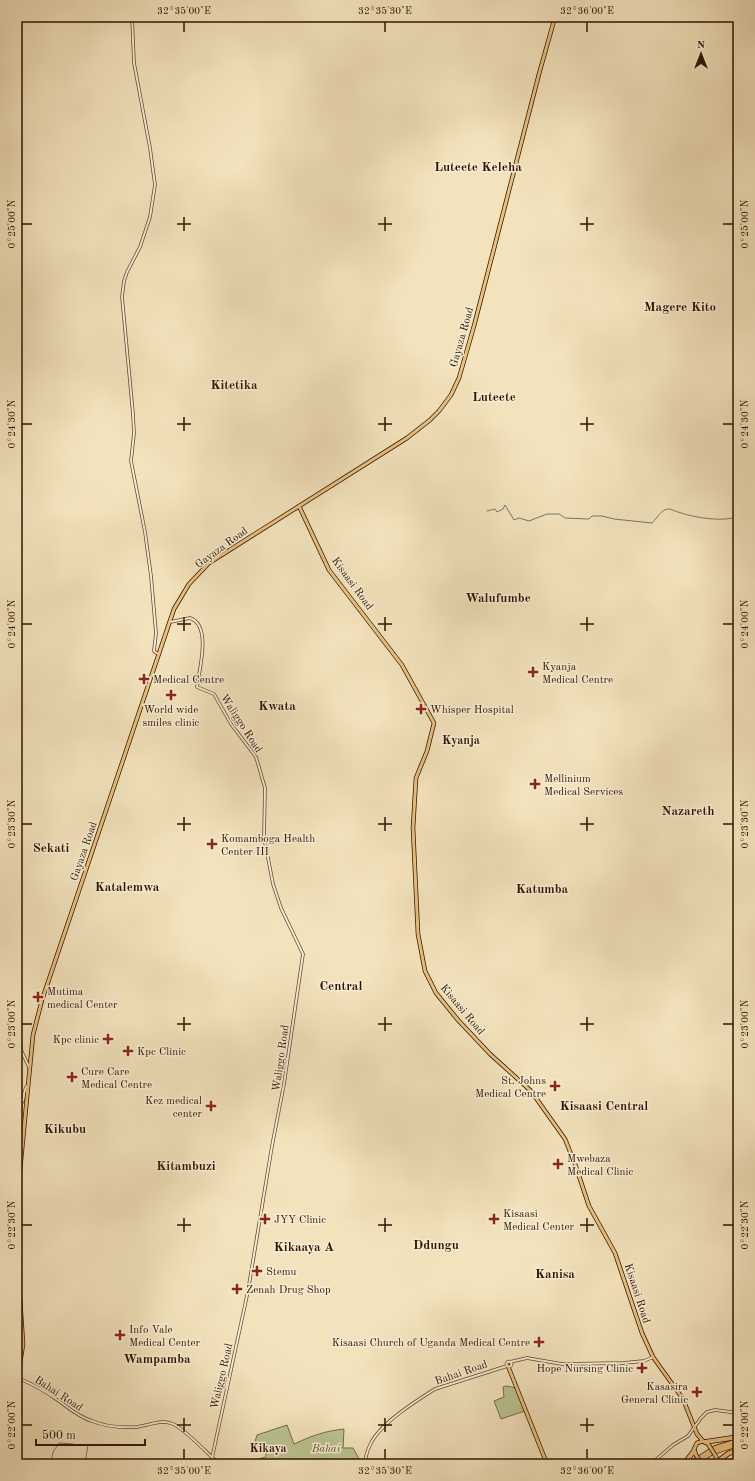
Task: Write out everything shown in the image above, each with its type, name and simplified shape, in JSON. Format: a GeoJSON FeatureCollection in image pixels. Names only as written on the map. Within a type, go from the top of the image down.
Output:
{"type":"FeatureCollection","features":[{"type":"Feature","properties":{"kind":"highway"},"geometry":{"type":"LineString","coordinates":[[704,1441],[738,1437]]}},
{"type":"Feature","properties":{"kind":"highway"},"geometry":{"type":"LineString","coordinates":[[690,1464],[715,1448],[738,1442]]}},
{"type":"Feature","properties":{"kind":"highway"},"geometry":{"type":"LineString","coordinates":[[695,1464],[711,1453],[738,1442]]}},
{"type":"Feature","properties":{"kind":"highway"},"geometry":{"type":"LineString","coordinates":[[717,1462],[729,1453],[738,1451]]}},
{"type":"Feature","properties":{"kind":"highway"},"geometry":{"type":"LineString","coordinates":[[684,1464],[695,1453]]}},
{"type":"Feature","properties":{"kind":"main road","name":"Gayaza Road"},"geometry":{"type":"LineString","coordinates":[[17,1201],[33,1035],[42,1000],[169,622],[179,600],[189,584],[209,563],[407,438],[434,416],[444,405],[454,389],[462,371],[555,17]]}},
{"type":"Feature","properties":{"kind":"main road","name":"Kisaasi Road"},"geometry":{"type":"LineString","coordinates":[[299,506],[329,570],[402,665],[434,723],[427,751],[416,778],[413,828],[418,934],[426,975],[436,993],[461,1023],[490,1054],[530,1089],[562,1134],[575,1164],[589,1206],[615,1253],[638,1325],[653,1357],[680,1395],[697,1434]]}},
{"type":"Feature","properties":{"kind":"main road"},"geometry":{"type":"LineString","coordinates":[[17,1252],[23,1344],[17,1383]]}},
{"type":"Feature","properties":{"kind":"main road"},"geometry":{"type":"LineString","coordinates":[[509,1365],[510,1371],[547,1464]]}},
{"type":"Feature","properties":{"kind":"main road"},"geometry":{"type":"LineString","coordinates":[[697,1434],[710,1446],[717,1462]]}},
{"type":"Feature","properties":{"kind":"main road"},"geometry":{"type":"LineString","coordinates":[[697,1434],[695,1453],[701,1463]]}},
{"type":"Feature","properties":{"kind":"main road"},"geometry":{"type":"LineString","coordinates":[[697,1443],[704,1441]]}},
{"type":"Feature","properties":{"kind":"street"},"geometry":{"type":"LineString","coordinates":[[132,17],[134,63],[150,148],[155,185],[150,218],[140,247],[126,272],[122,297],[133,425],[131,461],[145,532],[156,633],[154,651],[158,654]]}},
{"type":"Feature","properties":{"kind":"street","name":"Waliggo Road"},"geometry":{"type":"LineString","coordinates":[[169,622],[190,618],[194,619],[198,625],[204,651],[197,687],[214,694],[231,724],[256,757],[264,785],[264,837],[273,884],[284,913],[303,954],[284,1084],[248,1289],[212,1458]]}},
{"type":"Feature","properties":{"kind":"street"},"geometry":{"type":"LineString","coordinates":[[17,1006],[21,1050],[30,1069]]}},
{"type":"Feature","properties":{"kind":"street"},"geometry":{"type":"LineString","coordinates":[[17,1105],[22,1103],[25,1090],[28,1086]]}},
{"type":"Feature","properties":{"kind":"street","name":"Bahai Road"},"geometry":{"type":"LineString","coordinates":[[364,1464],[370,1444],[379,1432],[397,1416],[435,1389],[527,1358],[562,1364],[623,1363],[641,1361],[653,1357]]}},
{"type":"Feature","properties":{"kind":"street","name":"Bahai Road"},"geometry":{"type":"LineString","coordinates":[[18,1378],[39,1388],[76,1414],[94,1422],[111,1426],[126,1427],[163,1422],[173,1424],[187,1434],[216,1463],[219,1464]]}},
{"type":"Feature","properties":{"kind":"street"},"geometry":{"type":"LineString","coordinates":[[651,1464],[672,1445],[687,1437],[707,1412],[712,1410],[738,1413]]}},
{"type":"Feature","properties":{"kind":"green space"},"geometry":{"type":"Polygon","coordinates":[[[506,1386],[516,1388],[525,1411],[501,1419],[494,1401],[504,1397],[503,1387],[506,1386]]]}},
{"type":"Feature","properties":{"kind":"green space","name":"Bahai"},"geometry":{"type":"Polygon","coordinates":[[[287,1425],[294,1444],[318,1434],[344,1429],[343,1448],[353,1448],[362,1464],[258,1464],[258,1459],[266,1457],[265,1444],[254,1445],[257,1435],[287,1425]]]}},
{"type":"Feature","properties":{"kind":"waterway"},"geometry":{"type":"LineString","coordinates":[[487,511],[495,509],[497,512],[503,509],[505,505],[514,520],[519,518],[529,521],[547,514],[559,514],[565,518],[589,519],[592,516],[602,516],[614,519],[652,523],[662,511],[667,509],[701,518],[733,518]]}},
{"type":"Feature","properties":{"kind":"waterway"},"geometry":{"type":"LineString","coordinates":[[47,1463],[51,1462],[53,1452],[59,1443],[73,1444]]}},
{"type":"Feature","properties":{"kind":"waterway"},"geometry":{"type":"LineString","coordinates":[[85,1464],[88,1445]]}},
{"type":"Feature","properties":{"kind":"waterway"},"geometry":{"type":"LineString","coordinates":[[31,1464],[32,1460],[51,1464]]}},
{"type":"Feature","properties":{"kind":"waterway"},"geometry":{"type":"LineString","coordinates":[[52,1460],[72,1461]]}},
{"type":"Feature","properties":{"kind":"waterway"},"geometry":{"type":"LineString","coordinates":[[72,1464],[87,1464]]}},
{"type":"Feature","properties":{"kind":"place","name":"Kyanja Medical Centre"},"geometry":{"type":"Point","coordinates":[533,672]}},
{"type":"Feature","properties":{"kind":"place","name":"Medical Centre"},"geometry":{"type":"Point","coordinates":[144,679]}},
{"type":"Feature","properties":{"kind":"place","name":"World wide smiles clinic"},"geometry":{"type":"Point","coordinates":[171,695]}},
{"type":"Feature","properties":{"kind":"place","name":"Whisper Hospital"},"geometry":{"type":"Point","coordinates":[421,709]}},
{"type":"Feature","properties":{"kind":"place","name":"Mellinium Medical Services"},"geometry":{"type":"Point","coordinates":[535,784]}},
{"type":"Feature","properties":{"kind":"place","name":"Komamboga Health Center III"},"geometry":{"type":"Point","coordinates":[212,844]}},
{"type":"Feature","properties":{"kind":"place","name":"Mutima medical Center"},"geometry":{"type":"Point","coordinates":[38,997]}},
{"type":"Feature","properties":{"kind":"place","name":"Kpc clinic"},"geometry":{"type":"Point","coordinates":[108,1039]}},
{"type":"Feature","properties":{"kind":"place","name":"Kpc Clinic"},"geometry":{"type":"Point","coordinates":[128,1051]}},
{"type":"Feature","properties":{"kind":"place","name":"Cure Care Medical Centre"},"geometry":{"type":"Point","coordinates":[72,1077]}},
{"type":"Feature","properties":{"kind":"place","name":"St. Johns Medical Centre"},"geometry":{"type":"Point","coordinates":[555,1086]}},
{"type":"Feature","properties":{"kind":"place","name":"Kez medical center"},"geometry":{"type":"Point","coordinates":[211,1106]}},
{"type":"Feature","properties":{"kind":"place","name":"Mwebaza Medical Clinic"},"geometry":{"type":"Point","coordinates":[558,1164]}},
{"type":"Feature","properties":{"kind":"place","name":"JYY Clinic"},"geometry":{"type":"Point","coordinates":[265,1219]}},
{"type":"Feature","properties":{"kind":"place","name":"Kisaasi Medical Center"},"geometry":{"type":"Point","coordinates":[494,1219]}},
{"type":"Feature","properties":{"kind":"place","name":"Stemu"},"geometry":{"type":"Point","coordinates":[257,1271]}},
{"type":"Feature","properties":{"kind":"place","name":"Zenah Drug Shop"},"geometry":{"type":"Point","coordinates":[237,1289]}},
{"type":"Feature","properties":{"kind":"place","name":"Info Vale Medical Center"},"geometry":{"type":"Point","coordinates":[120,1335]}},
{"type":"Feature","properties":{"kind":"place","name":"Kisaasi Church of Uganda Medical Centre"},"geometry":{"type":"Point","coordinates":[539,1342]}},
{"type":"Feature","properties":{"kind":"place","name":"Hope Nursing Clinic"},"geometry":{"type":"Point","coordinates":[642,1368]}},
{"type":"Feature","properties":{"kind":"place","name":"Kasasira General Clinic"},"geometry":{"type":"Point","coordinates":[697,1392]}},
{"type":"Feature","properties":{"kind":"district","name":"Luteete Keleha"},"geometry":{"type":"Point","coordinates":[478,166]}},
{"type":"Feature","properties":{"kind":"district","name":"Magere Kito"},"geometry":{"type":"Point","coordinates":[680,306]}},
{"type":"Feature","properties":{"kind":"district","name":"Kitetika"},"geometry":{"type":"Point","coordinates":[234,384]}},
{"type":"Feature","properties":{"kind":"district","name":"Luteete"},"geometry":{"type":"Point","coordinates":[494,396]}},
{"type":"Feature","properties":{"kind":"district","name":"Walufumbe"},"geometry":{"type":"Point","coordinates":[498,597]}},
{"type":"Feature","properties":{"kind":"district","name":"Kwata"},"geometry":{"type":"Point","coordinates":[277,705]}},
{"type":"Feature","properties":{"kind":"district","name":"Kyanja"},"geometry":{"type":"Point","coordinates":[461,740]}},
{"type":"Feature","properties":{"kind":"district","name":"Nazareth"},"geometry":{"type":"Point","coordinates":[688,810]}},
{"type":"Feature","properties":{"kind":"district","name":"Sekati"},"geometry":{"type":"Point","coordinates":[51,847]}},
{"type":"Feature","properties":{"kind":"district","name":"Katalemwa"},"geometry":{"type":"Point","coordinates":[127,886]}},
{"type":"Feature","properties":{"kind":"district","name":"Katumba"},"geometry":{"type":"Point","coordinates":[542,888]}},
{"type":"Feature","properties":{"kind":"district","name":"Central"},"geometry":{"type":"Point","coordinates":[341,985]}},
{"type":"Feature","properties":{"kind":"district","name":"Kisaasi Central"},"geometry":{"type":"Point","coordinates":[604,1105]}},
{"type":"Feature","properties":{"kind":"district","name":"Kikubu"},"geometry":{"type":"Point","coordinates":[65,1128]}},
{"type":"Feature","properties":{"kind":"district","name":"Kitambuzi"},"geometry":{"type":"Point","coordinates":[186,1165]}},
{"type":"Feature","properties":{"kind":"district","name":"Ddungu"},"geometry":{"type":"Point","coordinates":[436,1244]}},
{"type":"Feature","properties":{"kind":"district","name":"Kikaaya A"},"geometry":{"type":"Point","coordinates":[304,1246]}},
{"type":"Feature","properties":{"kind":"district","name":"Kanisa"},"geometry":{"type":"Point","coordinates":[555,1273]}},
{"type":"Feature","properties":{"kind":"district","name":"Wampamba"},"geometry":{"type":"Point","coordinates":[157,1358]}},
{"type":"Feature","properties":{"kind":"district","name":"Kikaya"},"geometry":{"type":"Point","coordinates":[268,1448]}}]}
